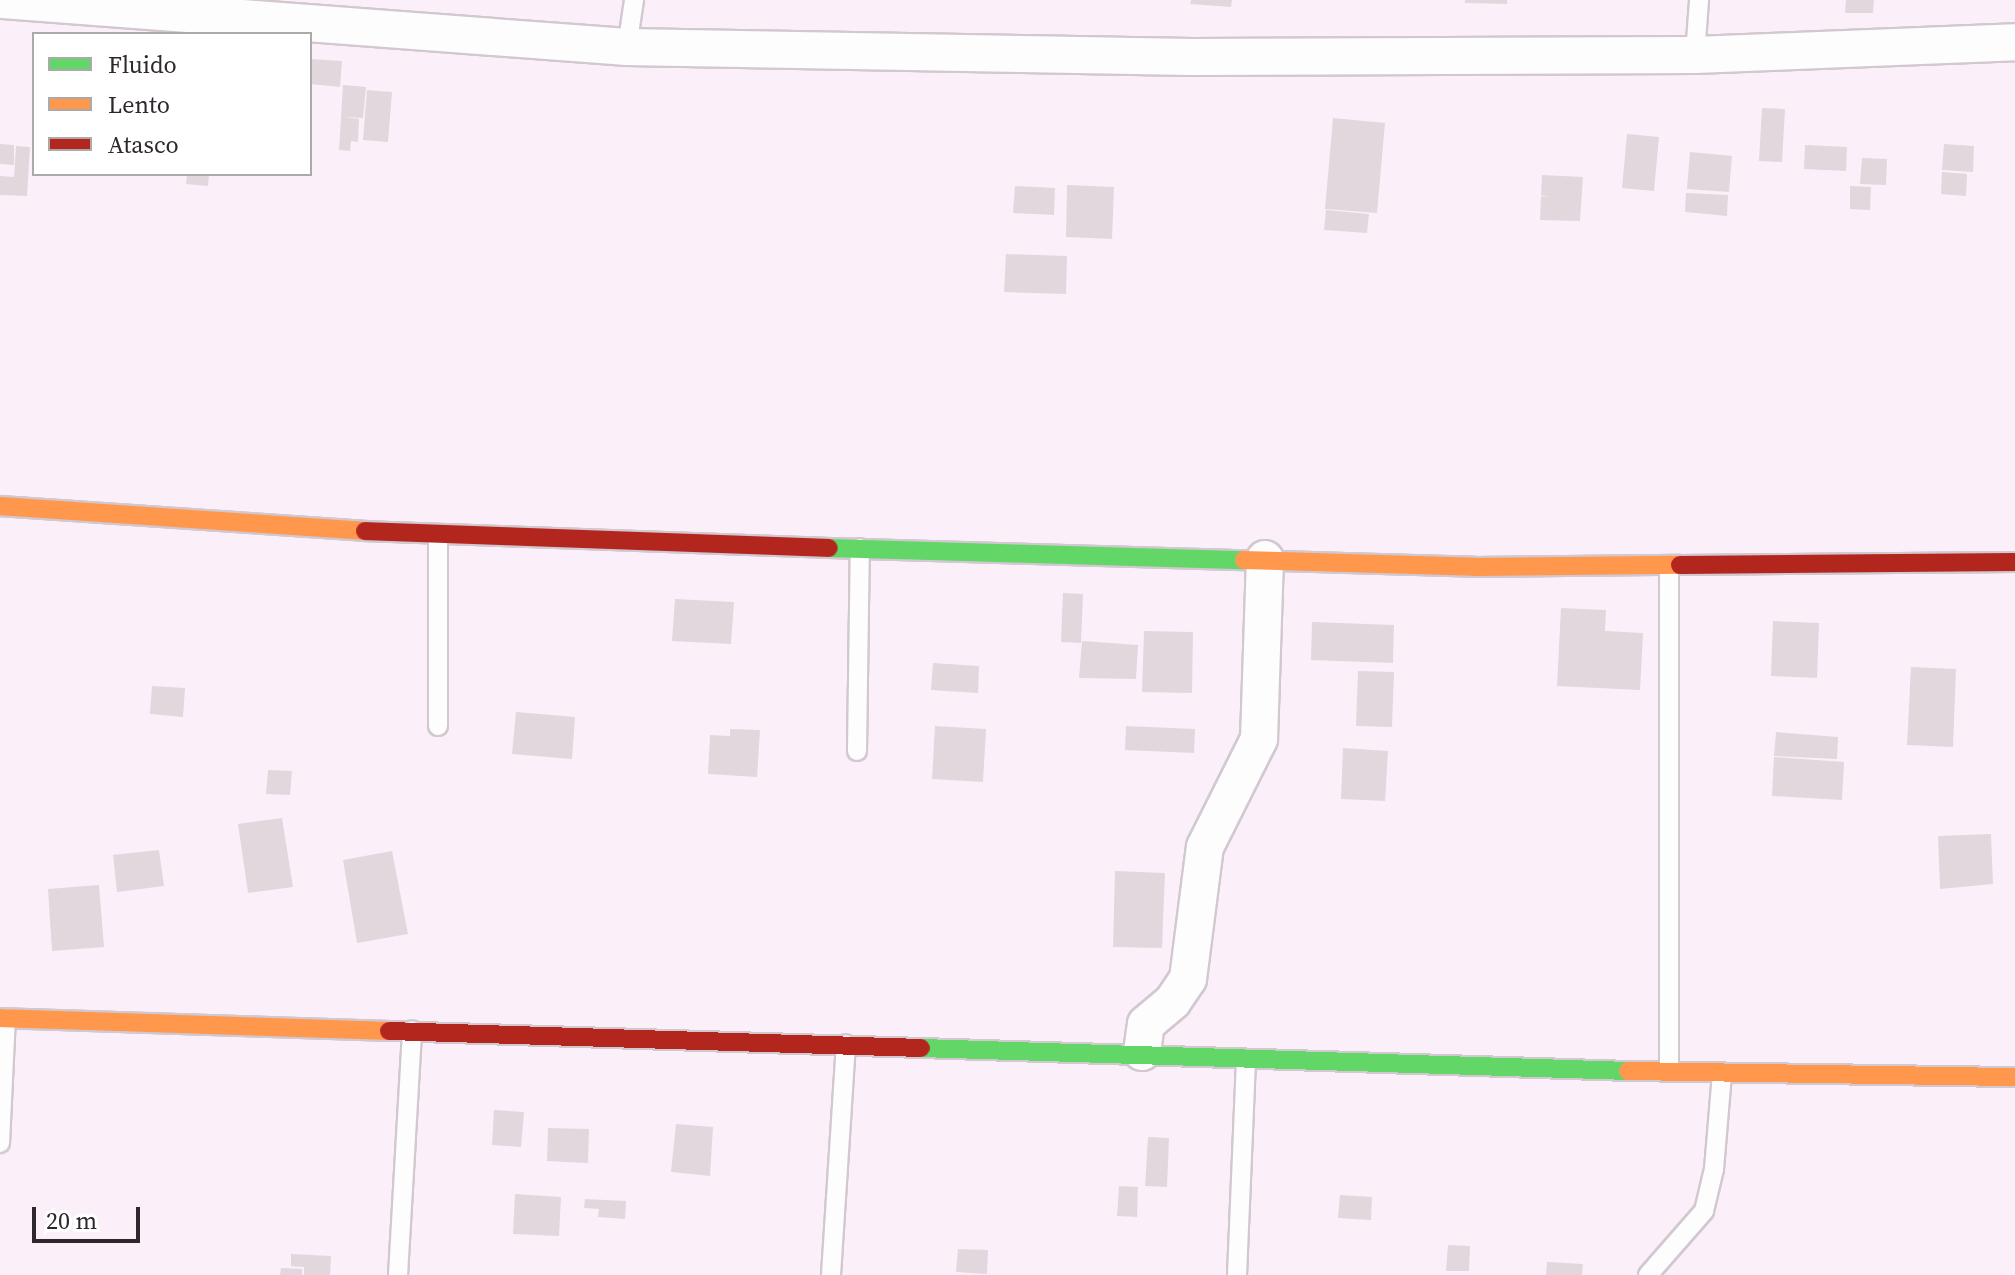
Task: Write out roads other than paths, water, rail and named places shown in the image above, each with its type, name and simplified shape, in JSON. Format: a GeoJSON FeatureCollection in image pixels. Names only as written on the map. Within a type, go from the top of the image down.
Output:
{"type":"FeatureCollection","features":[{"type":"Feature","properties":{"kind":"street"},"geometry":{"type":"LineString","coordinates":[[3,0],[627,47],[1192,57],[1695,55],[2015,42]]}},
{"type":"Feature","properties":{"kind":"street"},"geometry":{"type":"LineString","coordinates":[[0,506],[438,536],[1475,567],[2015,562]]}},
{"type":"Feature","properties":{"kind":"street"},"geometry":{"type":"LineString","coordinates":[[1142,1052],[1146,1024],[1173,1001],[1188,979],[1205,847],[1259,739],[1265,559]]}},
{"type":"Feature","properties":{"kind":"street"},"geometry":{"type":"LineString","coordinates":[[3,1018],[1142,1052],[1722,1074],[2015,1077]]}},
{"type":"Feature","properties":{"kind":"lane"},"geometry":{"type":"LineString","coordinates":[[627,47],[634,0]]}},
{"type":"Feature","properties":{"kind":"lane"},"geometry":{"type":"LineString","coordinates":[[1695,55],[1699,0]]}},
{"type":"Feature","properties":{"kind":"lane"},"geometry":{"type":"LineString","coordinates":[[438,536],[438,726]]}},
{"type":"Feature","properties":{"kind":"lane"},"geometry":{"type":"LineString","coordinates":[[857,751],[860,548]]}},
{"type":"Feature","properties":{"kind":"lane"},"geometry":{"type":"LineString","coordinates":[[1669,565],[1669,1070]]}},
{"type":"Feature","properties":{"kind":"lane"},"geometry":{"type":"LineString","coordinates":[[0,1143],[3,1018]]}},
{"type":"Feature","properties":{"kind":"lane"},"geometry":{"type":"LineString","coordinates":[[398,1275],[412,1030]]}},
{"type":"Feature","properties":{"kind":"lane"},"geometry":{"type":"LineString","coordinates":[[831,1275],[846,1044]]}},
{"type":"Feature","properties":{"kind":"lane"},"geometry":{"type":"LineString","coordinates":[[1237,1275],[1246,1056]]}},
{"type":"Feature","properties":{"kind":"lane"},"geometry":{"type":"LineString","coordinates":[[1648,1275],[1704,1211],[1714,1169],[1722,1074]]}}]}
